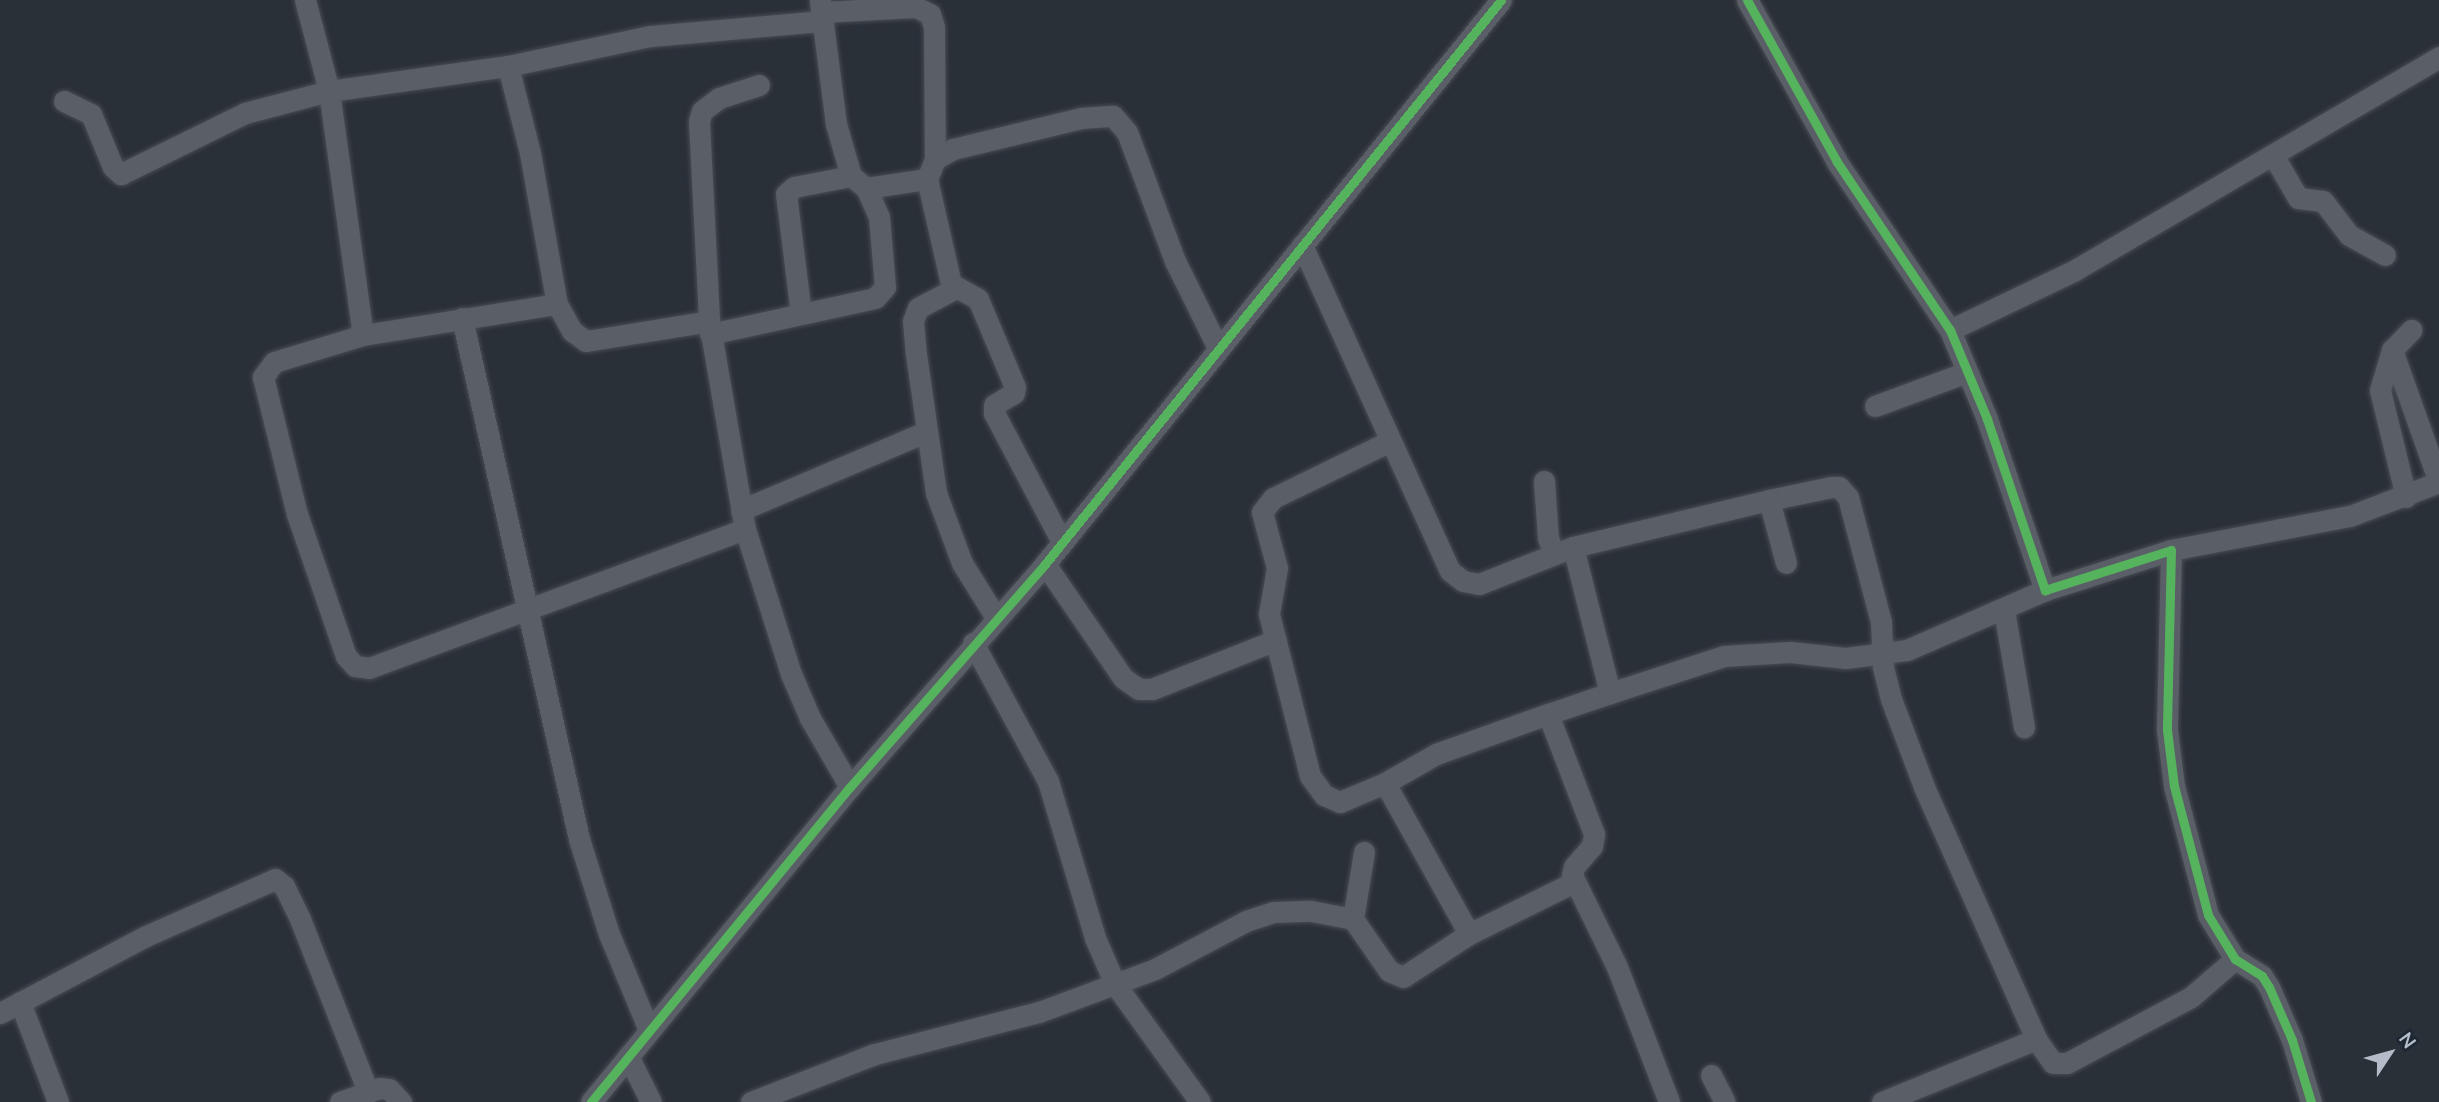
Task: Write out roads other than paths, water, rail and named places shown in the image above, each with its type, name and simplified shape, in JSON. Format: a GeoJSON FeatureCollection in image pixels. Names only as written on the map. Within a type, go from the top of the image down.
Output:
{"type":"FeatureCollection","features":[{"type":"Feature","properties":{"kind":"street"},"geometry":{"type":"LineString","coordinates":[[305,0],[329,90],[362,335]]}},
{"type":"Feature","properties":{"kind":"street"},"geometry":{"type":"LineString","coordinates":[[591,1102],[995,616],[1045,564],[1061,540],[1217,346],[1502,0]]}},
{"type":"Feature","properties":{"kind":"street"},"geometry":{"type":"LineString","coordinates":[[1747,0],[1837,162],[1950,330],[2045,590]]}},
{"type":"Feature","properties":{"kind":"street"},"geometry":{"type":"LineString","coordinates":[[64,102],[92,114],[113,167],[121,174],[245,113],[329,90],[508,66],[650,36],[821,11],[916,7],[930,14],[934,27],[931,169],[954,289]]}},
{"type":"Feature","properties":{"kind":"street"},"geometry":{"type":"LineString","coordinates":[[508,66],[530,153],[557,304],[572,331],[586,341],[801,314],[874,298],[882,292],[886,279],[882,231],[858,182],[836,124],[821,11]]}},
{"type":"Feature","properties":{"kind":"street"},"geometry":{"type":"LineString","coordinates":[[1950,330],[2075,270],[2439,57]]}},
{"type":"Feature","properties":{"kind":"street"},"geometry":{"type":"LineString","coordinates":[[759,85],[710,103],[699,121],[710,327],[743,520],[791,674],[810,718],[850,788]]}},
{"type":"Feature","properties":{"kind":"street"},"geometry":{"type":"LineString","coordinates":[[801,314],[786,194],[794,187],[858,182],[931,169],[978,143],[1081,118],[1113,116],[1127,132],[1175,261],[1217,346]]}},
{"type":"Feature","properties":{"kind":"street"},"geometry":{"type":"LineString","coordinates":[[2273,155],[2298,198],[2323,201],[2349,235],[2385,255]]}},
{"type":"Feature","properties":{"kind":"street"},"geometry":{"type":"LineString","coordinates":[[1302,245],[1388,442],[1457,578],[1479,584],[1564,550],[1769,500],[1831,487],[1844,491],[1881,621],[1886,683],[1924,787],[2036,1039],[2053,1063],[2067,1063],[2191,997],[2235,959]]}},
{"type":"Feature","properties":{"kind":"street"},"geometry":{"type":"LineString","coordinates":[[995,616],[962,563],[936,493],[926,432],[915,314],[931,298],[954,289],[978,299],[1015,387],[1014,393],[994,405],[993,413],[1061,540]]}},
{"type":"Feature","properties":{"kind":"street"},"geometry":{"type":"LineString","coordinates":[[557,304],[362,335],[274,362],[263,377],[296,514],[346,656],[355,666],[369,668],[526,611],[743,520],[926,432]]}},
{"type":"Feature","properties":{"kind":"street"},"geometry":{"type":"LineString","coordinates":[[462,318],[579,839],[609,934],[649,1030]]}},
{"type":"Feature","properties":{"kind":"street"},"geometry":{"type":"LineString","coordinates":[[2406,497],[2380,390],[2392,350],[2411,330]]}},
{"type":"Feature","properties":{"kind":"street"},"geometry":{"type":"LineString","coordinates":[[1388,442],[1273,498],[1264,506],[1277,568],[1269,614],[1316,788],[1340,802],[1385,783],[1436,754],[1548,713],[1724,656],[1884,655],[1907,650],[2045,590],[2171,550],[2350,516],[2406,497],[2439,482],[2392,350]]}},
{"type":"Feature","properties":{"kind":"street"},"geometry":{"type":"LineString","coordinates":[[1875,406],[1967,372]]}},
{"type":"Feature","properties":{"kind":"street"},"geometry":{"type":"LineString","coordinates":[[1544,481],[1548,538],[1564,550],[1610,693]]}},
{"type":"Feature","properties":{"kind":"street"},"geometry":{"type":"LineString","coordinates":[[1769,500],[1786,563]]}},
{"type":"Feature","properties":{"kind":"street"},"geometry":{"type":"LineString","coordinates":[[2171,550],[2167,730],[2174,786],[2208,915],[2235,959],[2262,976],[2269,987],[2292,1040],[2311,1102]]}},
{"type":"Feature","properties":{"kind":"street"},"geometry":{"type":"LineString","coordinates":[[1045,564],[1123,678],[1139,688],[1152,689],[1276,640]]}},
{"type":"Feature","properties":{"kind":"street"},"geometry":{"type":"LineString","coordinates":[[2004,610],[2024,727]]}},
{"type":"Feature","properties":{"kind":"street"},"geometry":{"type":"LineString","coordinates":[[973,643],[1048,781],[1095,938],[1115,984],[1200,1102]]}},
{"type":"Feature","properties":{"kind":"street"},"geometry":{"type":"LineString","coordinates":[[1548,713],[1594,834],[1592,846],[1573,867],[1574,882],[1617,967],[1669,1102]]}},
{"type":"Feature","properties":{"kind":"street"},"geometry":{"type":"LineString","coordinates":[[1385,783],[1469,934]]}},
{"type":"Feature","properties":{"kind":"street"},"geometry":{"type":"LineString","coordinates":[[1364,852],[1353,919],[1380,960],[1403,976],[1469,934],[1574,882]]}},
{"type":"Feature","properties":{"kind":"street"},"geometry":{"type":"LineString","coordinates":[[0,1013],[146,936],[275,879],[284,886],[300,919],[367,1089]]}},
{"type":"Feature","properties":{"kind":"street"},"geometry":{"type":"LineString","coordinates":[[751,1102],[875,1054],[1039,1012],[1115,984],[1259,915],[1311,911],[1353,919]]}},
{"type":"Feature","properties":{"kind":"street"},"geometry":{"type":"LineString","coordinates":[[20,1002],[58,1102]]}},
{"type":"Feature","properties":{"kind":"street"},"geometry":{"type":"LineString","coordinates":[[1882,1102],[2036,1039]]}},
{"type":"Feature","properties":{"kind":"street"},"geometry":{"type":"LineString","coordinates":[[628,1056],[651,1102]]}},
{"type":"Feature","properties":{"kind":"street"},"geometry":{"type":"LineString","coordinates":[[1712,1075],[1725,1102]]}},
{"type":"Feature","properties":{"kind":"street"},"geometry":{"type":"LineString","coordinates":[[340,1102],[367,1089],[389,1089],[401,1102]]}}]}
